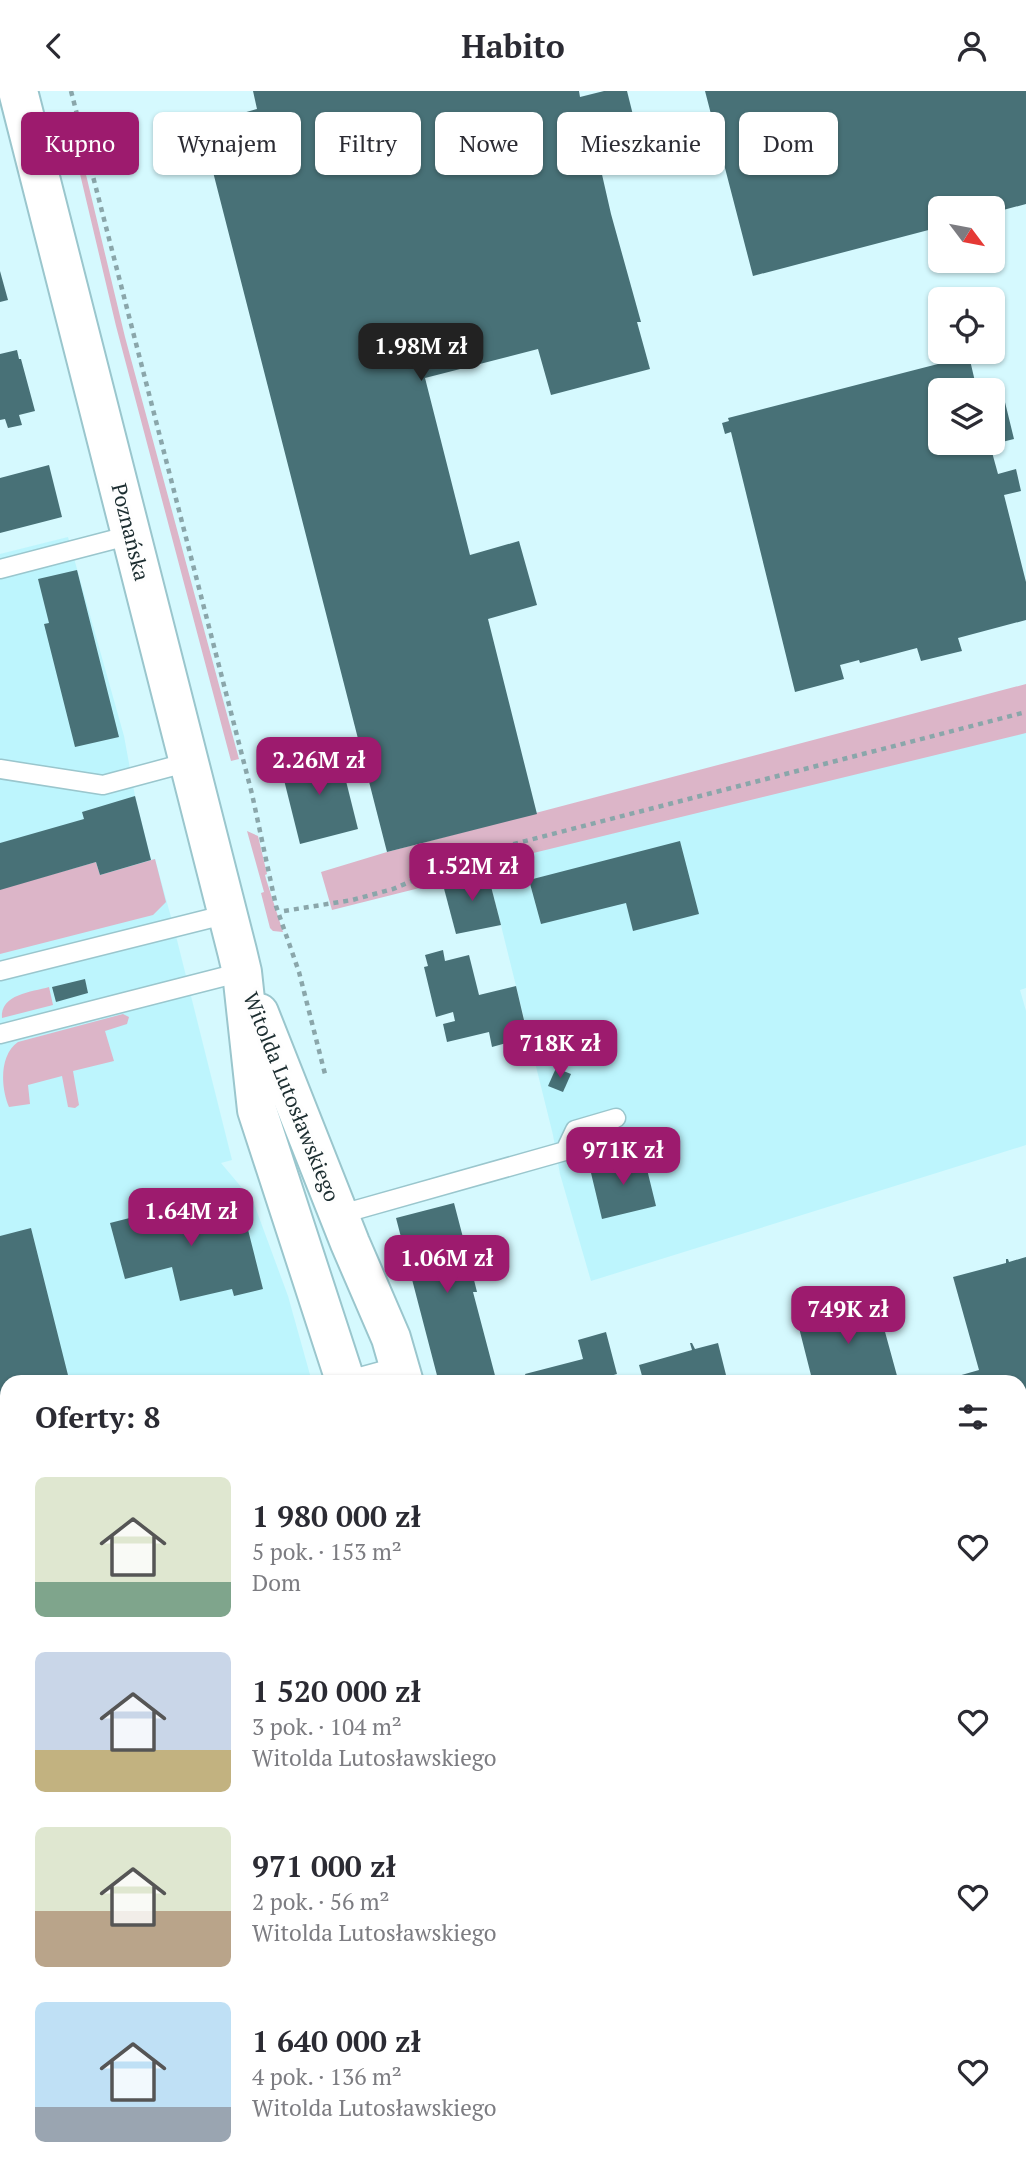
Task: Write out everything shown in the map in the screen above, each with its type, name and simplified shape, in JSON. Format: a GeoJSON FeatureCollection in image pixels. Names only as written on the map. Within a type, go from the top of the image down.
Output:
{"type":"FeatureCollection","features":[{"type":"Feature","properties":{"kind":"main road","name":"Poznańska"},"geometry":{"type":"LineString","coordinates":[[18,91],[242,972]]}},
{"type":"Feature","properties":{"kind":"main road","name":"Witolda Lutosławskiego"},"geometry":{"type":"LineString","coordinates":[[242,972],[338,1215],[391,1338],[402,1374]]}},
{"type":"Feature","properties":{"kind":"main road","name":"Witolda Lutosławskiego"},"geometry":{"type":"LineString","coordinates":[[242,972],[257,1110],[344,1375]]}},
{"type":"Feature","properties":{"kind":"lane"},"geometry":{"type":"LineString","coordinates":[[0,569],[131,535]]}},
{"type":"Feature","properties":{"kind":"lane"},"geometry":{"type":"LineString","coordinates":[[0,769],[103,785],[189,762]]}},
{"type":"Feature","properties":{"kind":"lane"},"geometry":{"type":"LineString","coordinates":[[0,971],[228,914]]}},
{"type":"Feature","properties":{"kind":"lane"},"geometry":{"type":"LineString","coordinates":[[0,1034],[242,972]]}},
{"type":"Feature","properties":{"kind":"lane"},"geometry":{"type":"LineString","coordinates":[[338,1215],[565,1151],[575,1130],[616,1118]]}},
{"type":"Feature","properties":{"kind":"path"},"geometry":{"type":"LineString","coordinates":[[71,91],[253,794],[276,906],[299,972],[326,1077]]}},
{"type":"Feature","properties":{"kind":"path"},"geometry":{"type":"LineString","coordinates":[[284,911],[372,895],[393,889],[475,854],[1026,712]]}},
{"type":"Feature","properties":{"kind":"shaded area"},"geometry":{"type":"Polygon","coordinates":[[[80,175],[86,175],[125,337],[239,759],[231,761],[116,326],[80,175]]]}},
{"type":"Feature","properties":{"kind":"shaded area"},"geometry":{"type":"Polygon","coordinates":[[[68,537],[124,736],[151,860],[155,859],[174,928],[232,1160],[221,1163],[253,1201],[288,1296],[310,1375],[0,1375],[0,554],[68,537]]]}},
{"type":"Feature","properties":{"kind":"shaded area"},"geometry":{"type":"Polygon","coordinates":[[[1026,684],[1026,733],[521,856],[486,865],[487,871],[332,910],[321,872],[387,852],[1026,684]]]}},
{"type":"Feature","properties":{"kind":"shaded area"},"geometry":{"type":"Polygon","coordinates":[[[1026,732],[1026,988],[1020,990],[1026,1011],[1026,1145],[591,1281],[560,1174],[553,1135],[486,865],[657,818],[1026,732]]]}},
{"type":"Feature","properties":{"kind":"shaded area"},"geometry":{"type":"Polygon","coordinates":[[[247,831],[258,836],[266,879],[283,932],[270,928],[261,893],[264,892],[247,831]]]}},
{"type":"Feature","properties":{"kind":"shaded area"},"geometry":{"type":"Polygon","coordinates":[[[155,859],[166,902],[153,915],[0,954],[0,889],[96,862],[100,875],[155,859]]]}},
{"type":"Feature","properties":{"kind":"shaded area"},"geometry":{"type":"Polygon","coordinates":[[[49,987],[53,1005],[2,1018],[6,1004],[18,995],[49,987]]]}},
{"type":"Feature","properties":{"kind":"shaded area"},"geometry":{"type":"Polygon","coordinates":[[[123,1014],[129,1017],[127,1024],[105,1031],[114,1061],[73,1071],[79,1105],[75,1108],[68,1107],[62,1076],[28,1085],[30,1104],[9,1107],[4,1090],[3,1071],[8,1054],[18,1042],[123,1014]]]}},
{"type":"Feature","properties":{"kind":"building"},"geometry":{"type":"Polygon","coordinates":[[[253,91],[579,91],[580,97],[604,91],[627,91],[632,112],[557,112],[557,175],[602,175],[641,322],[637,322],[650,369],[551,395],[538,349],[425,378],[470,555],[519,541],[537,605],[488,619],[537,814],[387,852],[214,175],[301,175],[301,112],[246,112],[257,109],[253,91]]]}},
{"type":"Feature","properties":{"kind":"building"},"geometry":{"type":"Polygon","coordinates":[[[705,91],[1026,91],[1026,204],[1005,210],[1005,196],[928,196],[928,230],[753,276],[725,168],[725,112],[710,112],[705,91]]]}},
{"type":"Feature","properties":{"kind":"building"},"geometry":{"type":"Polygon","coordinates":[[[0,271],[8,300],[0,302],[0,271]]]}},
{"type":"Feature","properties":{"kind":"building"},"geometry":{"type":"Polygon","coordinates":[[[17,350],[35,411],[19,415],[22,425],[8,428],[5,419],[0,420],[0,354],[17,350]]]}},
{"type":"Feature","properties":{"kind":"building"},"geometry":{"type":"Polygon","coordinates":[[[938,364],[971,364],[974,378],[928,378],[928,455],[993,455],[998,474],[1016,469],[1021,491],[1004,495],[1026,582],[1026,620],[958,638],[962,651],[921,661],[917,648],[860,663],[859,660],[840,665],[844,679],[795,692],[731,432],[725,434],[722,423],[729,421],[728,418],[938,364]]]}},
{"type":"Feature","properties":{"kind":"building"},"geometry":{"type":"Polygon","coordinates":[[[1005,402],[1014,439],[1005,441],[1005,402]]]}},
{"type":"Feature","properties":{"kind":"building"},"geometry":{"type":"Polygon","coordinates":[[[49,465],[62,517],[0,533],[0,478],[49,465]]]}},
{"type":"Feature","properties":{"kind":"building"},"geometry":{"type":"Polygon","coordinates":[[[77,570],[119,737],[75,747],[44,624],[49,623],[38,579],[77,570]]]}},
{"type":"Feature","properties":{"kind":"building"},"geometry":{"type":"Polygon","coordinates":[[[338,749],[358,829],[300,844],[280,764],[338,749]]]}},
{"type":"Feature","properties":{"kind":"building"},"geometry":{"type":"Polygon","coordinates":[[[135,796],[151,860],[100,875],[96,862],[0,890],[0,843],[84,819],[82,812],[135,796]]]}},
{"type":"Feature","properties":{"kind":"building"},"geometry":{"type":"Polygon","coordinates":[[[680,841],[699,914],[633,931],[626,903],[541,924],[529,880],[680,841]]]}},
{"type":"Feature","properties":{"kind":"building"},"geometry":{"type":"Polygon","coordinates":[[[487,871],[501,925],[456,934],[442,881],[487,871]]]}},
{"type":"Feature","properties":{"kind":"building"},"geometry":{"type":"Polygon","coordinates":[[[443,950],[445,961],[469,955],[479,995],[516,986],[528,1037],[492,1047],[489,1032],[447,1042],[443,1024],[455,1021],[453,1012],[436,1017],[424,967],[428,966],[425,955],[443,950]]]}},
{"type":"Feature","properties":{"kind":"building"},"geometry":{"type":"Polygon","coordinates":[[[85,979],[88,993],[56,1002],[52,987],[85,979]]]}},
{"type":"Feature","properties":{"kind":"building"},"geometry":{"type":"Polygon","coordinates":[[[556,1068],[571,1074],[563,1092],[548,1086],[556,1068]]]}},
{"type":"Feature","properties":{"kind":"building"},"geometry":{"type":"Polygon","coordinates":[[[643,1153],[656,1206],[602,1219],[591,1173],[598,1171],[597,1165],[643,1153]]]}},
{"type":"Feature","properties":{"kind":"building"},"geometry":{"type":"Polygon","coordinates":[[[212,1197],[216,1212],[242,1206],[263,1289],[234,1296],[232,1289],[180,1301],[172,1267],[125,1279],[110,1223],[212,1197]]]}},
{"type":"Feature","properties":{"kind":"building"},"geometry":{"type":"Polygon","coordinates":[[[454,1203],[495,1375],[437,1375],[396,1218],[454,1203]]]}},
{"type":"Feature","properties":{"kind":"building"},"geometry":{"type":"Polygon","coordinates":[[[31,1228],[68,1375],[0,1375],[0,1236],[31,1228]]]}},
{"type":"Feature","properties":{"kind":"building"},"geometry":{"type":"Polygon","coordinates":[[[1026,1257],[1026,1375],[962,1375],[979,1370],[953,1277],[1006,1263],[1006,1259],[1009,1262],[1026,1257]]]}},
{"type":"Feature","properties":{"kind":"building"},"geometry":{"type":"Polygon","coordinates":[[[876,1299],[897,1375],[811,1375],[797,1320],[850,1306],[851,1301],[853,1305],[876,1299]]]}},
{"type":"Feature","properties":{"kind":"building"},"geometry":{"type":"Polygon","coordinates":[[[606,1332],[617,1374],[525,1375],[583,1359],[578,1340],[606,1332]]]}},
{"type":"Feature","properties":{"kind":"building"},"geometry":{"type":"Polygon","coordinates":[[[690,1343],[695,1349],[718,1343],[726,1375],[642,1375],[639,1365],[692,1350],[690,1343]]]}}]}
